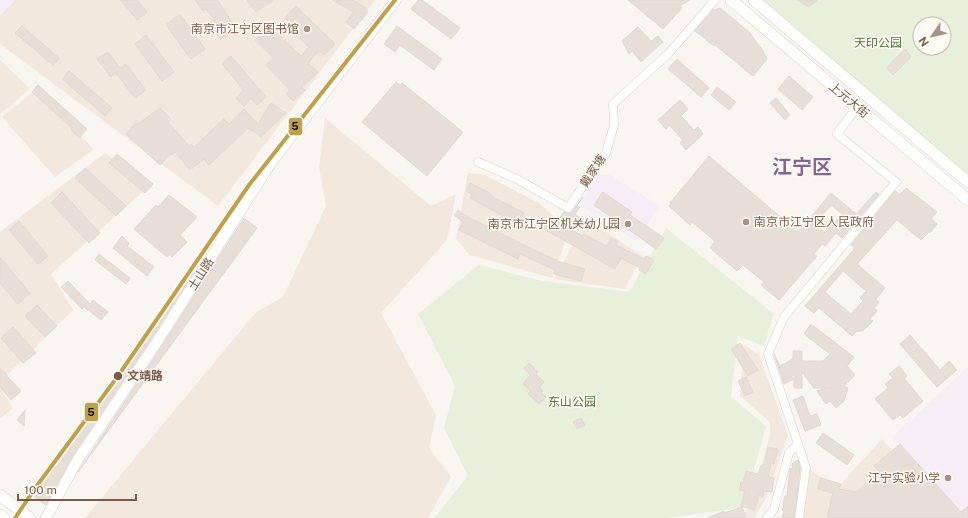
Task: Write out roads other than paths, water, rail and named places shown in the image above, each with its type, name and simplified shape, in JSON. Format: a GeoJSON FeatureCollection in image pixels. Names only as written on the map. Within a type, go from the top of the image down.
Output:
{"type":"FeatureCollection","features":[{"type":"Feature","properties":{"kind":"main road","name":"上元大街"},"geometry":{"type":"LineString","coordinates":[[731,0],[968,200]]}},
{"type":"Feature","properties":{"kind":"main road","name":"上元大街"},"geometry":{"type":"LineString","coordinates":[[754,0],[968,182]]}},
{"type":"Feature","properties":{"kind":"main road"},"geometry":{"type":"LineString","coordinates":[[0,495],[30,518]]}},
{"type":"Feature","properties":{"kind":"main road"},"geometry":{"type":"LineString","coordinates":[[0,515],[4,518]]}},
{"type":"Feature","properties":{"kind":"street","name":"土山路"},"geometry":{"type":"LineString","coordinates":[[46,518],[77,460],[155,345],[271,163],[396,0]]}},
{"type":"Feature","properties":{"kind":"street","name":"戴家塘"},"geometry":{"type":"LineString","coordinates":[[478,162],[517,179],[568,208],[606,153],[614,124],[612,104],[669,53],[715,0]]}},
{"type":"Feature","properties":{"kind":"street"},"geometry":{"type":"LineString","coordinates":[[799,518],[806,468],[768,354],[784,317],[896,182],[837,134],[857,107]]}},
{"type":"Feature","properties":{"kind":"street"},"geometry":{"type":"LineString","coordinates":[[767,518],[774,509],[789,453],[798,444]]}},
{"type":"Feature","properties":{"kind":"place","name":"南京市江宁区图书馆"},"geometry":{"type":"Point","coordinates":[307,29]}},
{"type":"Feature","properties":{"kind":"place","name":"南京市江宁区人民政府"},"geometry":{"type":"Point","coordinates":[746,222]}},
{"type":"Feature","properties":{"kind":"place","name":"南京市江宁区机关幼儿园"},"geometry":{"type":"Point","coordinates":[628,224]}},
{"type":"Feature","properties":{"kind":"place","name":"文靖路"},"geometry":{"type":"Point","coordinates":[118,376]}},
{"type":"Feature","properties":{"kind":"place","name":"江宁实验小学"},"geometry":{"type":"Point","coordinates":[948,478]}},
{"type":"Feature","properties":{"kind":"district","name":"江宁区"},"geometry":{"type":"Point","coordinates":[802,167]}},
{"type":"Feature","properties":{"kind":"park label","name":"天印公园"},"geometry":{"type":"Point","coordinates":[878,43]}},
{"type":"Feature","properties":{"kind":"park label","name":"东山公园"},"geometry":{"type":"Point","coordinates":[572,402]}}]}
